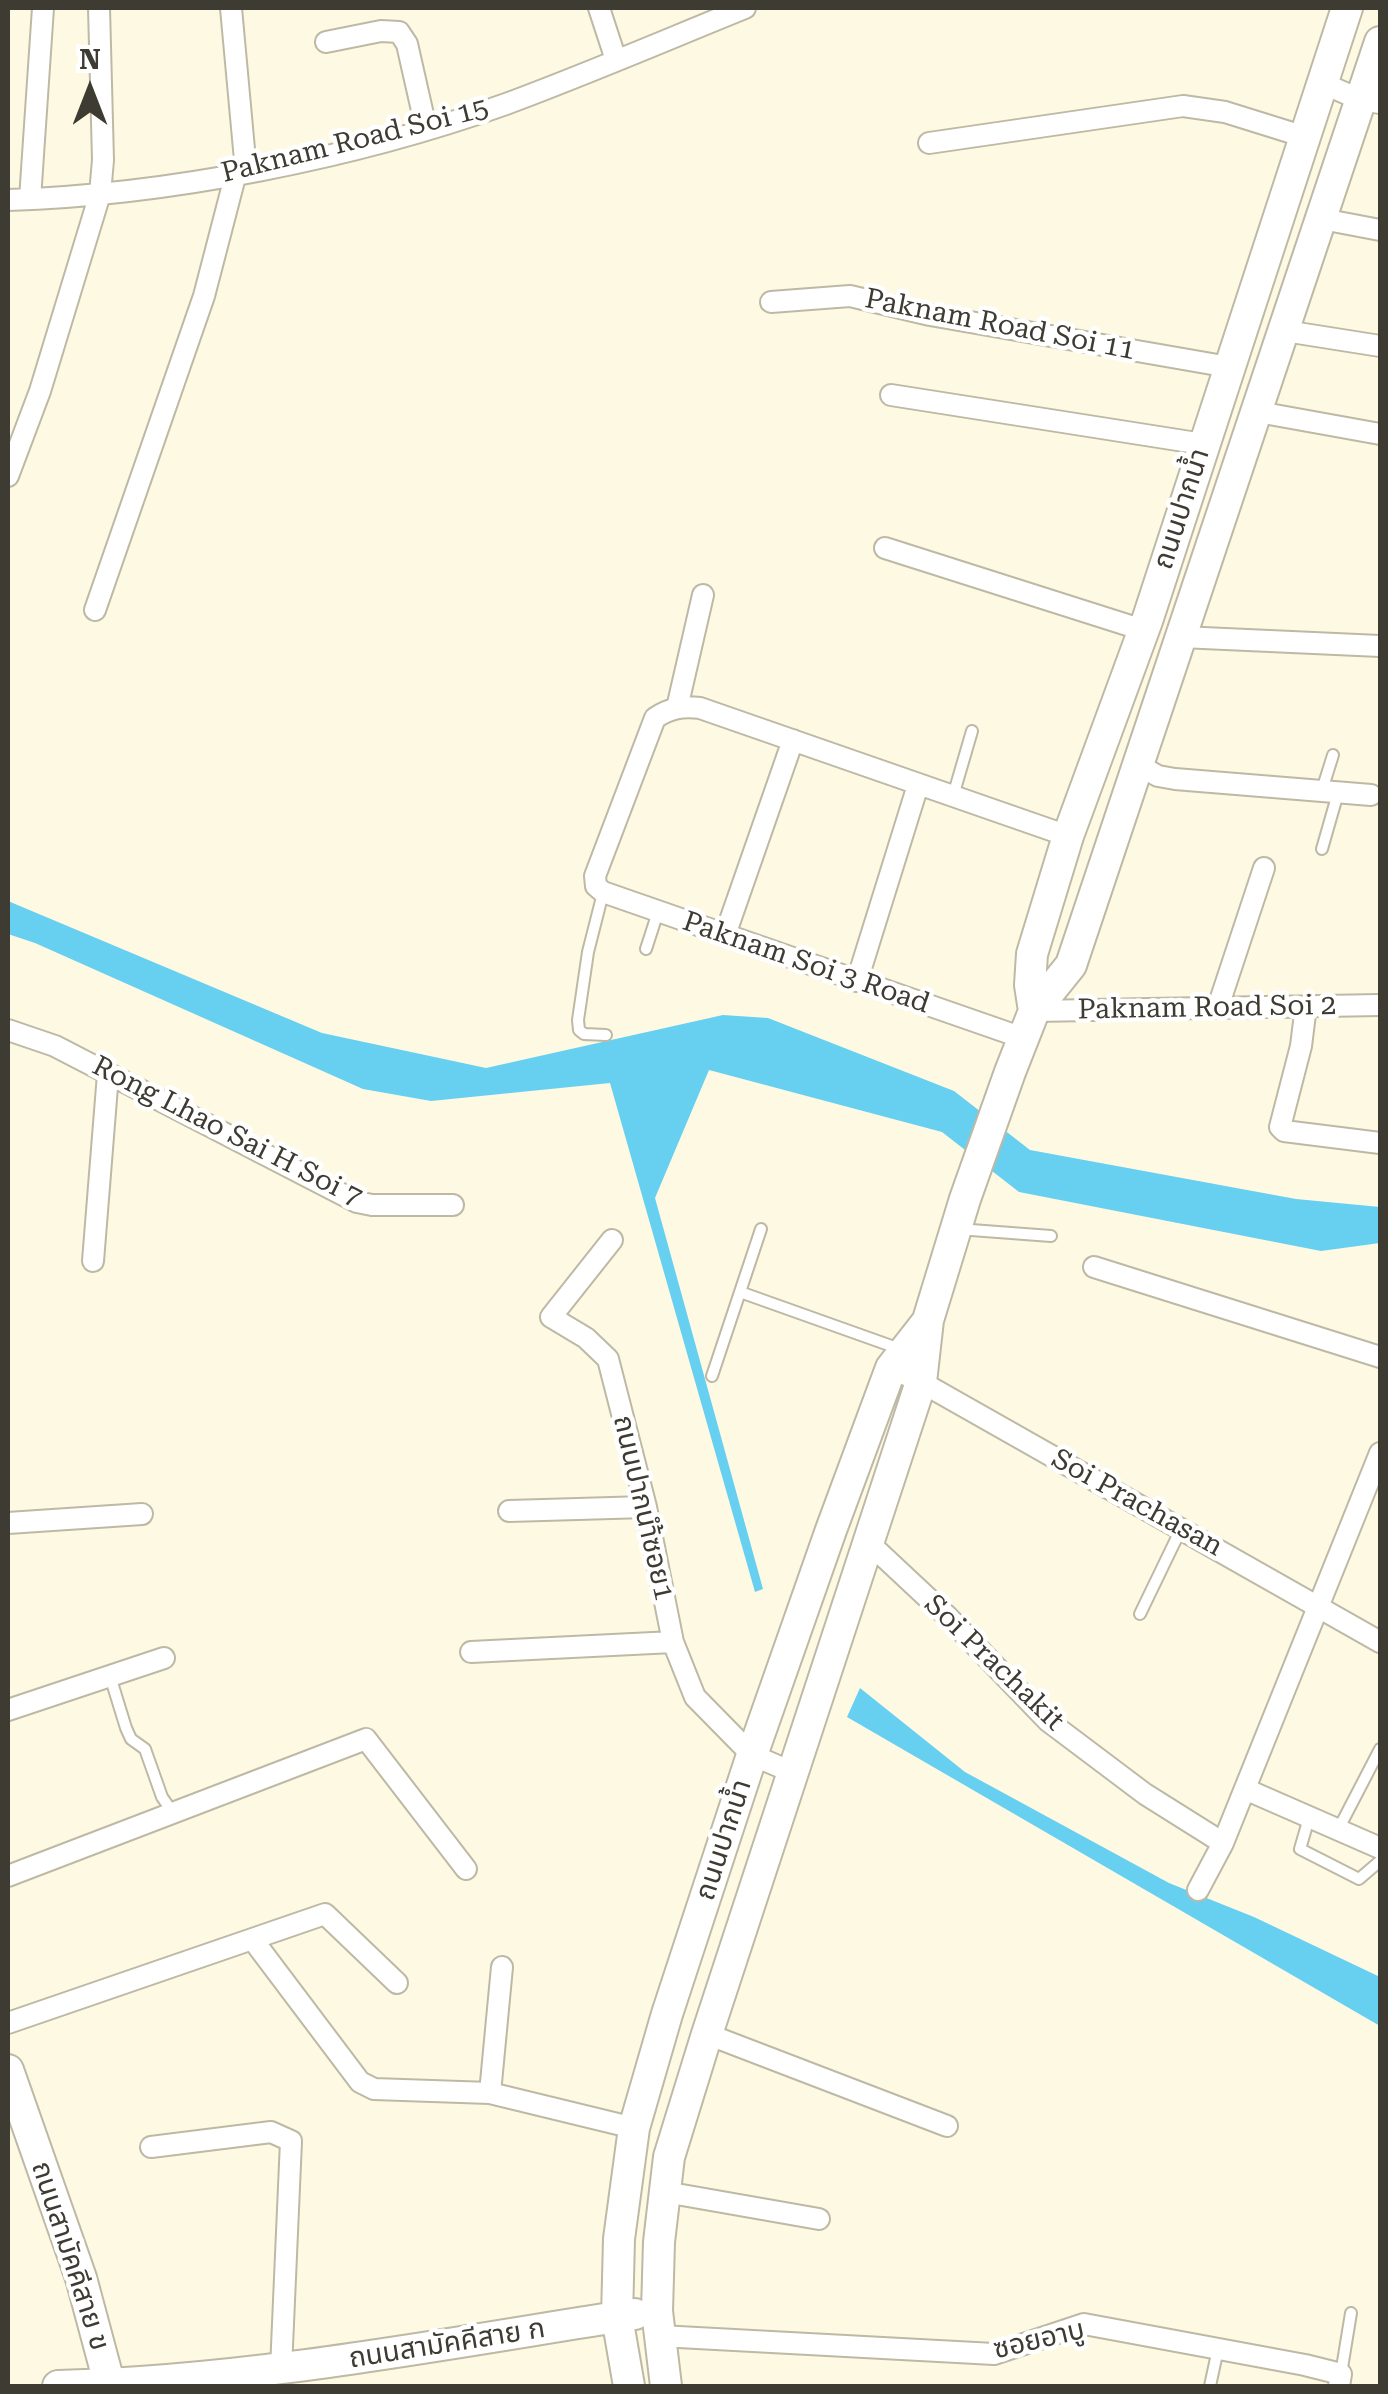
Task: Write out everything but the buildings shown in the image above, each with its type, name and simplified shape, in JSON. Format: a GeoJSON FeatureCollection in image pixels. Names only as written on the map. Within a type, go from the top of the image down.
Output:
{"type":"FeatureCollection","features":[{"type":"Feature","properties":{"kind":"street"},"geometry":{"type":"LineString","coordinates":[[30,199],[42,8]]}},
{"type":"Feature","properties":{"kind":"street"},"geometry":{"type":"LineString","coordinates":[[8,476],[40,392],[100,194],[103,160],[99,8]]}},
{"type":"Feature","properties":{"kind":"street"},"geometry":{"type":"LineString","coordinates":[[94,610],[204,296],[241,172],[231,8]]}},
{"type":"Feature","properties":{"kind":"street"},"geometry":{"type":"LineString","coordinates":[[599,8],[616,60]]}},
{"type":"Feature","properties":{"kind":"street","name":"Paknam Road Soi 15"},"geometry":{"type":"LineString","coordinates":[[8,200],[100,194],[241,172],[426,128],[503,104],[746,8]]}},
{"type":"Feature","properties":{"kind":"street","name":"ถนนปากน้ำ"},"geometry":{"type":"LineString","coordinates":[[1028,1024],[1032,954],[1068,836],[1143,630],[1346,8]]}},
{"type":"Feature","properties":{"kind":"street"},"geometry":{"type":"LineString","coordinates":[[326,42],[381,31],[399,32],[407,44],[426,128]]}},
{"type":"Feature","properties":{"kind":"street","name":"ถนนปากน้ำ"},"geometry":{"type":"LineString","coordinates":[[628,2386],[617,2317],[618,2239],[634,2128],[668,2014],[752,1755],[928,1320],[965,1198],[1028,1024],[1071,965],[1322,220],[1371,102],[1380,42]]}},
{"type":"Feature","properties":{"kind":"street"},"geometry":{"type":"LineString","coordinates":[[1322,83],[1371,102]]}},
{"type":"Feature","properties":{"kind":"street"},"geometry":{"type":"LineString","coordinates":[[929,143],[1182,106],[1214,109],[1302,136]]}},
{"type":"Feature","properties":{"kind":"street"},"geometry":{"type":"LineString","coordinates":[[1322,220],[1380,230]]}},
{"type":"Feature","properties":{"kind":"street"},"geometry":{"type":"LineString","coordinates":[[1255,285],[1297,296]]}},
{"type":"Feature","properties":{"kind":"street","name":"Paknam Road Soi 11"},"geometry":{"type":"LineString","coordinates":[[771,302],[850,296],[930,315],[1229,367]]}},
{"type":"Feature","properties":{"kind":"street"},"geometry":{"type":"LineString","coordinates":[[1285,331],[1380,346]]}},
{"type":"Feature","properties":{"kind":"street"},"geometry":{"type":"LineString","coordinates":[[891,395],[1203,444]]}},
{"type":"Feature","properties":{"kind":"street"},"geometry":{"type":"LineString","coordinates":[[1258,412],[1380,434]]}},
{"type":"Feature","properties":{"kind":"street"},"geometry":{"type":"LineString","coordinates":[[885,548],[1143,630]]}},
{"type":"Feature","properties":{"kind":"street"},"geometry":{"type":"LineString","coordinates":[[677,708],[704,595]]}},
{"type":"Feature","properties":{"kind":"street"},"geometry":{"type":"LineString","coordinates":[[1181,637],[1380,646]]}},
{"type":"Feature","properties":{"kind":"street"},"geometry":{"type":"LineString","coordinates":[[599,887],[655,718],[677,708],[700,708],[1068,836]]}},
{"type":"Feature","properties":{"kind":"street"},"geometry":{"type":"LineString","coordinates":[[725,935],[793,740]]}},
{"type":"Feature","properties":{"kind":"street"},"geometry":{"type":"LineString","coordinates":[[1140,766],[1158,776],[1175,779],[1371,795]]}},
{"type":"Feature","properties":{"kind":"street"},"geometry":{"type":"LineString","coordinates":[[857,981],[918,785]]}},
{"type":"Feature","properties":{"kind":"street"},"geometry":{"type":"LineString","coordinates":[[1218,1007],[1264,868]]}},
{"type":"Feature","properties":{"kind":"street","name":"Paknam Soi 3 Road"},"geometry":{"type":"LineString","coordinates":[[599,887],[658,912],[857,981],[1028,1024]]}},
{"type":"Feature","properties":{"kind":"street","name":"Paknam Road Soi 2"},"geometry":{"type":"LineString","coordinates":[[1028,1024],[1218,1007],[1380,1005]]}},
{"type":"Feature","properties":{"kind":"street"},"geometry":{"type":"LineString","coordinates":[[1306,1006],[1301,1046],[1280,1127],[1380,1143]]}},
{"type":"Feature","properties":{"kind":"street","name":"Rong Lhao Sai H Soi 7"},"geometry":{"type":"LineString","coordinates":[[8,1030],[55,1046],[356,1202],[453,1206]]}},
{"type":"Feature","properties":{"kind":"street"},"geometry":{"type":"LineString","coordinates":[[93,1262],[108,1074]]}},
{"type":"Feature","properties":{"kind":"street","name":"ถนนปากนำ้ซอย1"},"geometry":{"type":"LineString","coordinates":[[612,1240],[551,1316],[586,1338],[608,1360],[646,1506],[673,1642],[695,1697],[752,1755],[792,1772]]}},
{"type":"Feature","properties":{"kind":"street"},"geometry":{"type":"LineString","coordinates":[[1094,1267],[1380,1357]]}},
{"type":"Feature","properties":{"kind":"street","name":"ถนนปากน้ำ"},"geometry":{"type":"LineString","coordinates":[[666,2386],[659,2323],[659,2242],[670,2157],[706,2034],[869,1543],[910,1365]]}},
{"type":"Feature","properties":{"kind":"street","name":"Soi Prachasan"},"geometry":{"type":"LineString","coordinates":[[910,1365],[1380,1642]]}},
{"type":"Feature","properties":{"kind":"street"},"geometry":{"type":"LineString","coordinates":[[1198,1890],[1223,1843],[1380,1454]]}},
{"type":"Feature","properties":{"kind":"street"},"geometry":{"type":"LineString","coordinates":[[510,1511],[646,1506]]}},
{"type":"Feature","properties":{"kind":"street"},"geometry":{"type":"LineString","coordinates":[[8,1523],[142,1514]]}},
{"type":"Feature","properties":{"kind":"street","name":"Soi Prachakit"},"geometry":{"type":"LineString","coordinates":[[869,1543],[947,1616],[1048,1721],[1145,1794],[1223,1843]]}},
{"type":"Feature","properties":{"kind":"street"},"geometry":{"type":"LineString","coordinates":[[471,1652],[673,1642]]}},
{"type":"Feature","properties":{"kind":"street"},"geometry":{"type":"LineString","coordinates":[[8,1710],[164,1658]]}},
{"type":"Feature","properties":{"kind":"street"},"geometry":{"type":"LineString","coordinates":[[8,1876],[366,1739],[466,1869]]}},
{"type":"Feature","properties":{"kind":"street"},"geometry":{"type":"LineString","coordinates":[[1245,1790],[1380,1848]]}},
{"type":"Feature","properties":{"kind":"street"},"geometry":{"type":"LineString","coordinates":[[8,2023],[325,1914],[397,1982]]}},
{"type":"Feature","properties":{"kind":"street"},"geometry":{"type":"LineString","coordinates":[[252,1940],[360,2082],[374,2089],[490,2093],[634,2128]]}},
{"type":"Feature","properties":{"kind":"street"},"geometry":{"type":"LineString","coordinates":[[490,2093],[502,1967]]}},
{"type":"Feature","properties":{"kind":"street"},"geometry":{"type":"LineString","coordinates":[[706,2034],[948,2126]]}},
{"type":"Feature","properties":{"kind":"street","name":"ถนนสามัคคีสาย ข"},"geometry":{"type":"LineString","coordinates":[[8,2070],[81,2278],[110,2386]]}},
{"type":"Feature","properties":{"kind":"street"},"geometry":{"type":"LineString","coordinates":[[151,2147],[270,2132],[291,2141],[281,2369]]}},
{"type":"Feature","properties":{"kind":"street"},"geometry":{"type":"LineString","coordinates":[[666,2192],[819,2218]]}},
{"type":"Feature","properties":{"kind":"street","name":"ถนนสามัคคีสาย ก"},"geometry":{"type":"LineString","coordinates":[[58,2386],[246,2380],[281,2369],[451,2346],[617,2317],[659,2323]]}},
{"type":"Feature","properties":{"kind":"street","name":"ซอยอาบู"},"geometry":{"type":"LineString","coordinates":[[659,2323],[994,2354],[1084,2324],[1218,2348],[1340,2380]]}},
{"type":"Feature","properties":{"kind":"lane"},"geometry":{"type":"LineString","coordinates":[[953,798],[972,731]]}},
{"type":"Feature","properties":{"kind":"lane"},"geometry":{"type":"LineString","coordinates":[[1322,849],[1334,755]]}},
{"type":"Feature","properties":{"kind":"lane"},"geometry":{"type":"LineString","coordinates":[[599,887],[578,1020],[579,1030],[584,1034],[606,1035]]}},
{"type":"Feature","properties":{"kind":"lane"},"geometry":{"type":"LineString","coordinates":[[646,949],[658,912]]}},
{"type":"Feature","properties":{"kind":"lane"},"geometry":{"type":"LineString","coordinates":[[956,1228],[1052,1236]]}},
{"type":"Feature","properties":{"kind":"lane"},"geometry":{"type":"LineString","coordinates":[[712,1376],[761,1229]]}},
{"type":"Feature","properties":{"kind":"lane"},"geometry":{"type":"LineString","coordinates":[[740,1292],[910,1365]]}},
{"type":"Feature","properties":{"kind":"lane"},"geometry":{"type":"LineString","coordinates":[[1140,1614],[1182,1528]]}},
{"type":"Feature","properties":{"kind":"lane"},"geometry":{"type":"LineString","coordinates":[[110,1676],[131,1739],[144,1749],[162,1797],[173,1812]]}},
{"type":"Feature","properties":{"kind":"lane"},"geometry":{"type":"LineString","coordinates":[[1338,1830],[1380,1750]]}},
{"type":"Feature","properties":{"kind":"lane"},"geometry":{"type":"LineString","coordinates":[[1309,1818],[1300,1849],[1359,1878],[1380,1860]]}},
{"type":"Feature","properties":{"kind":"lane"},"geometry":{"type":"LineString","coordinates":[[1340,2380],[1351,2314]]}},
{"type":"Feature","properties":{"kind":"lane"},"geometry":{"type":"LineString","coordinates":[[1210,2386],[1218,2348]]}},
{"type":"Feature","properties":{"kind":"water"},"geometry":{"type":"Polygon","coordinates":[[[8,901],[322,1033],[486,1068],[723,1015],[768,1018],[954,1091],[1030,1150],[1296,1199],[1380,1207],[1380,1243],[1321,1251],[1019,1192],[942,1132],[709,1070],[655,1198],[763,1589],[755,1592],[610,1083],[431,1101],[363,1089],[8,934],[8,901]]]}},
{"type":"Feature","properties":{"kind":"water"},"geometry":{"type":"Polygon","coordinates":[[[860,1688],[965,1772],[1169,1883],[1254,1917],[1380,1977],[1380,2026],[847,1717],[860,1688]]]}}]}
